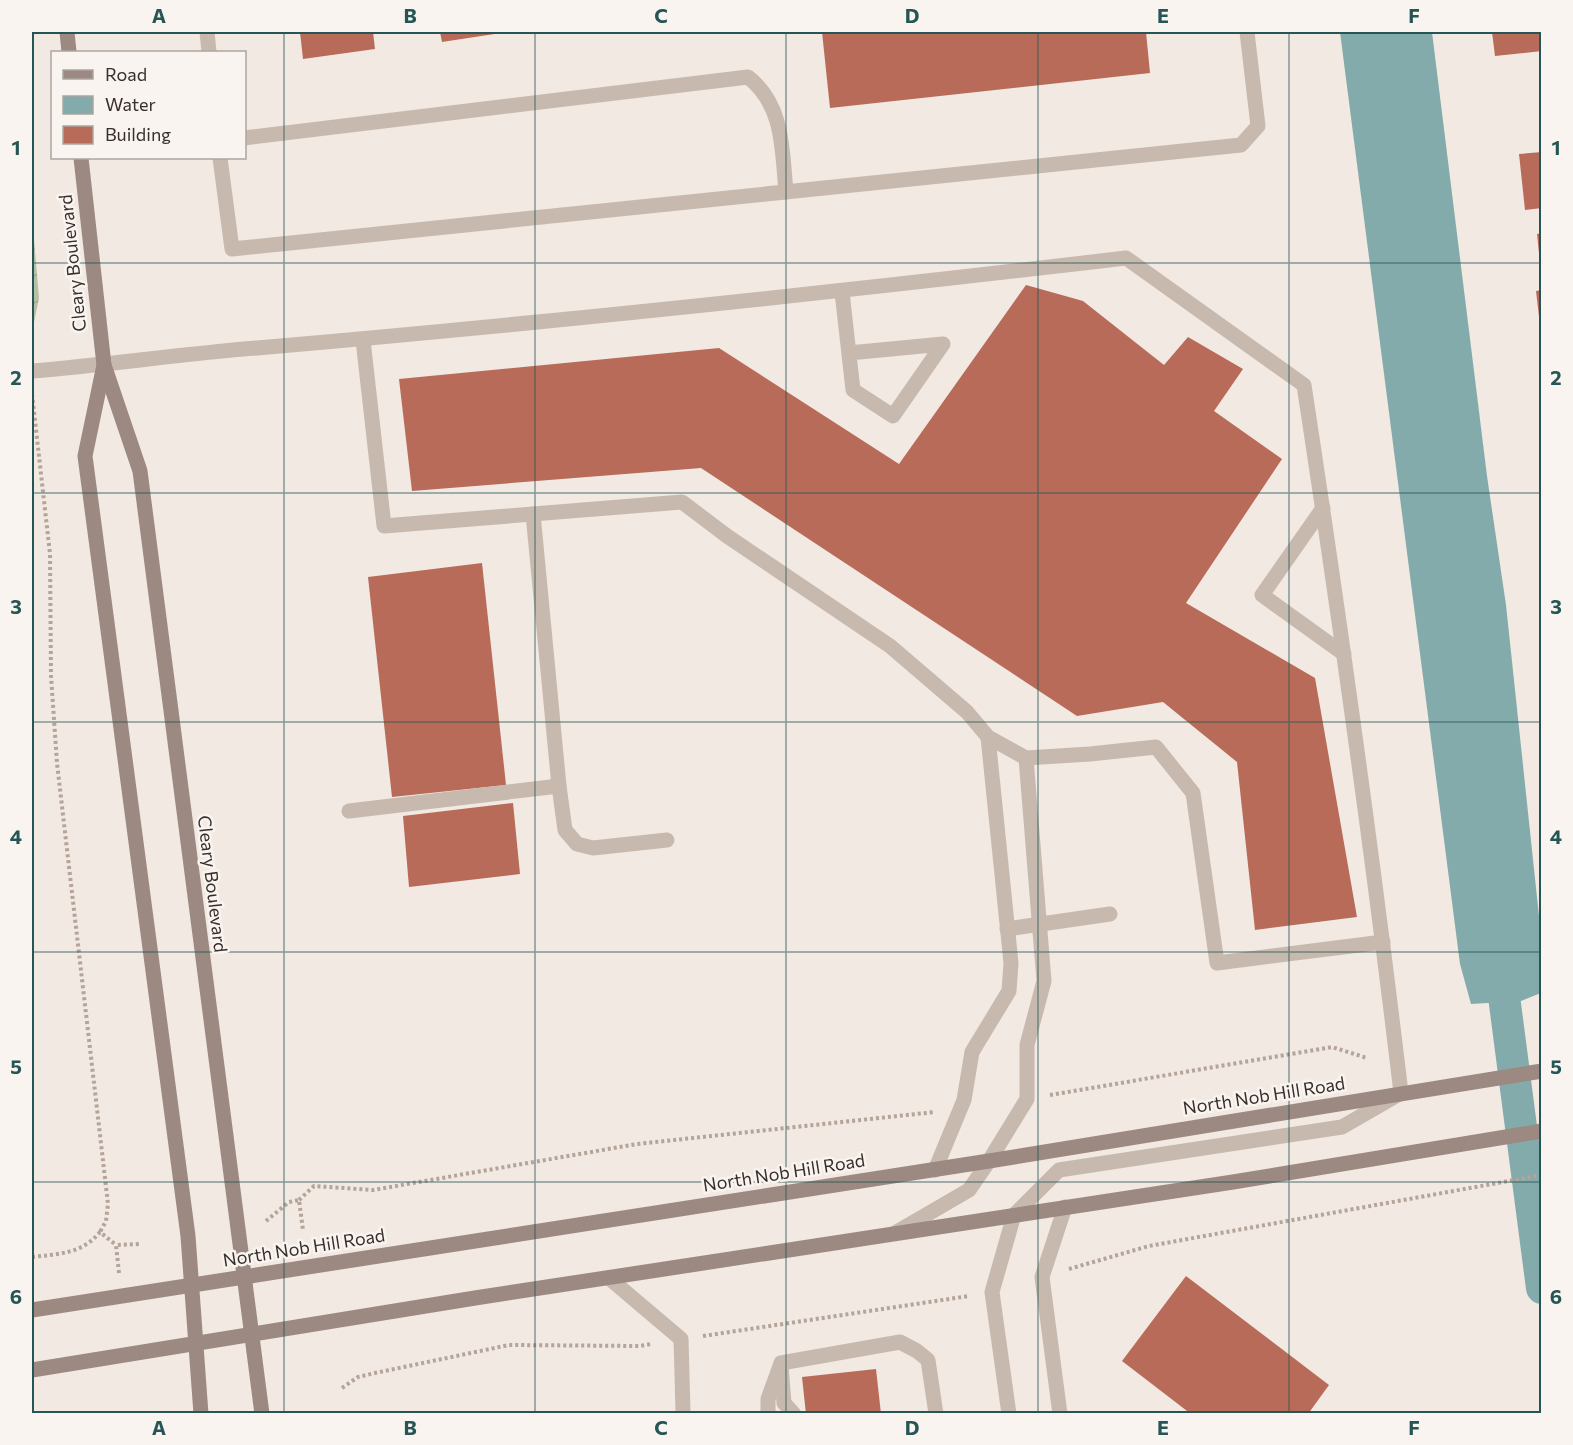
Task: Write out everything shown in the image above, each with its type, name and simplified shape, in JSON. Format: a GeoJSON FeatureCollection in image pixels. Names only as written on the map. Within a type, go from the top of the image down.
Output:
{"type":"FeatureCollection","features":[{"type":"Feature","properties":{"kind":"main road"},"geometry":{"type":"LineString","coordinates":[[67,32],[69,51]]}},
{"type":"Feature","properties":{"kind":"main road","name":"Cleary Boulevard"},"geometry":{"type":"LineString","coordinates":[[81,159],[104,365],[140,471],[262,1413]]}},
{"type":"Feature","properties":{"kind":"main road","name":"Cleary Boulevard"},"geometry":{"type":"LineString","coordinates":[[104,365],[85,456],[186,1224],[201,1413]]}},
{"type":"Feature","properties":{"kind":"main road","name":"North Nob Hill Road"},"geometry":{"type":"LineString","coordinates":[[32,1310],[934,1170],[1542,1071]]}},
{"type":"Feature","properties":{"kind":"main road"},"geometry":{"type":"LineString","coordinates":[[32,1370],[475,1298],[893,1235],[1542,1131]]}},
{"type":"Feature","properties":{"kind":"lane"},"geometry":{"type":"LineString","coordinates":[[207,32],[209,51]]}},
{"type":"Feature","properties":{"kind":"lane"},"geometry":{"type":"LineString","coordinates":[[220,159],[232,249],[1240,145],[1258,126],[1247,32]]}},
{"type":"Feature","properties":{"kind":"lane"},"geometry":{"type":"LineString","coordinates":[[246,138],[748,77],[760,86],[771,101],[780,126],[786,192]]}},
{"type":"Feature","properties":{"kind":"lane"},"geometry":{"type":"LineString","coordinates":[[32,370],[104,365],[254,348],[363,340],[843,292],[1126,258],[1304,385],[1344,654],[1401,1094],[1342,1127],[1059,1170],[1014,1215],[992,1292],[1009,1413]]}},
{"type":"Feature","properties":{"kind":"lane"},"geometry":{"type":"LineString","coordinates":[[843,292],[849,353],[853,390],[893,416],[943,344],[849,353]]}},
{"type":"Feature","properties":{"kind":"lane"},"geometry":{"type":"LineString","coordinates":[[363,340],[384,526],[682,502],[727,536],[890,646],[967,711],[988,737],[1026,758],[1156,747],[1193,793],[1217,963],[1383,942]]}},
{"type":"Feature","properties":{"kind":"lane"},"geometry":{"type":"LineString","coordinates":[[1323,508],[1262,594],[1344,654]]}},
{"type":"Feature","properties":{"kind":"lane"},"geometry":{"type":"LineString","coordinates":[[533,514],[565,830],[577,844],[592,848],[667,840]]}},
{"type":"Feature","properties":{"kind":"lane"},"geometry":{"type":"LineString","coordinates":[[934,1170],[964,1100],[972,1052],[1009,991],[1011,963],[988,737]]}},
{"type":"Feature","properties":{"kind":"lane"},"geometry":{"type":"LineString","coordinates":[[893,1235],[969,1190],[1027,1099],[1027,1045],[1044,981],[1026,758]]}},
{"type":"Feature","properties":{"kind":"lane"},"geometry":{"type":"LineString","coordinates":[[349,811],[559,786]]}},
{"type":"Feature","properties":{"kind":"lane"},"geometry":{"type":"LineString","coordinates":[[1007,929],[1110,914]]}},
{"type":"Feature","properties":{"kind":"lane"},"geometry":{"type":"LineString","coordinates":[[1060,1413],[1042,1277],[1065,1207]]}},
{"type":"Feature","properties":{"kind":"lane"},"geometry":{"type":"LineString","coordinates":[[609,1278],[681,1339],[683,1412]]}},
{"type":"Feature","properties":{"kind":"lane"},"geometry":{"type":"LineString","coordinates":[[781,1363],[892,1342],[907,1344],[928,1360],[936,1413]]}},
{"type":"Feature","properties":{"kind":"lane"},"geometry":{"type":"LineString","coordinates":[[781,1363],[788,1410]]}},
{"type":"Feature","properties":{"kind":"lane"},"geometry":{"type":"LineString","coordinates":[[768,1413],[768,1399],[781,1363]]}},
{"type":"Feature","properties":{"kind":"path"},"geometry":{"type":"LineString","coordinates":[[32,392],[50,554],[51,676],[57,763],[108,1203],[106,1221],[93,1241],[70,1252],[32,1257]]}},
{"type":"Feature","properties":{"kind":"path"},"geometry":{"type":"LineString","coordinates":[[1027,1099],[1332,1047],[1367,1058]]}},
{"type":"Feature","properties":{"kind":"path"},"geometry":{"type":"LineString","coordinates":[[266,1221],[289,1202],[299,1200],[314,1186],[373,1190],[637,1144],[961,1108]]}},
{"type":"Feature","properties":{"kind":"path"},"geometry":{"type":"LineString","coordinates":[[1042,1277],[1149,1246],[1542,1175]]}},
{"type":"Feature","properties":{"kind":"path"},"geometry":{"type":"LineString","coordinates":[[299,1200],[303,1230]]}},
{"type":"Feature","properties":{"kind":"path"},"geometry":{"type":"LineString","coordinates":[[100,1232],[116,1245],[139,1244]]}},
{"type":"Feature","properties":{"kind":"path"},"geometry":{"type":"LineString","coordinates":[[116,1245],[119,1273]]}},
{"type":"Feature","properties":{"kind":"path"},"geometry":{"type":"LineString","coordinates":[[342,1388],[358,1377],[375,1372],[509,1346],[639,1346],[992,1292]]}},
{"type":"Feature","properties":{"kind":"green space"},"geometry":{"type":"Polygon","coordinates":[[[32,216],[39,298],[32,324],[32,216]]]}},
{"type":"Feature","properties":{"kind":"water"},"geometry":{"type":"Polygon","coordinates":[[[1340,32],[1432,32],[1487,476],[1506,605],[1541,935],[1541,993],[1521,1001],[1471,1004],[1460,964],[1340,32]]]}},
{"type":"Feature","properties":{"kind":"building"},"geometry":{"type":"Polygon","coordinates":[[[300,32],[373,32],[375,49],[303,59],[300,32]]]}},
{"type":"Feature","properties":{"kind":"building"},"geometry":{"type":"Polygon","coordinates":[[[440,32],[501,32],[501,33],[442,42],[440,32]]]}},
{"type":"Feature","properties":{"kind":"building"},"geometry":{"type":"Polygon","coordinates":[[[822,32],[1146,32],[1150,73],[830,108],[822,32]]]}},
{"type":"Feature","properties":{"kind":"building"},"geometry":{"type":"Polygon","coordinates":[[[1492,32],[1542,32],[1542,51],[1495,56],[1492,32]]]}},
{"type":"Feature","properties":{"kind":"building"},"geometry":{"type":"Polygon","coordinates":[[[1542,152],[1542,208],[1525,210],[1519,154],[1542,152]]]}},
{"type":"Feature","properties":{"kind":"building"},"geometry":{"type":"Polygon","coordinates":[[[1542,233],[1542,263],[1540,263],[1537,234],[1542,233]]]}},
{"type":"Feature","properties":{"kind":"building"},"geometry":{"type":"Polygon","coordinates":[[[1026,285],[1083,301],[1164,365],[1188,337],[1243,369],[1214,411],[1282,459],[1186,603],[1315,678],[1357,917],[1255,930],[1237,762],[1163,702],[1077,716],[701,468],[412,491],[399,379],[719,348],[899,464],[1026,285]]]}},
{"type":"Feature","properties":{"kind":"building"},"geometry":{"type":"Polygon","coordinates":[[[1542,290],[1542,325],[1540,325],[1536,291],[1542,290]]]}},
{"type":"Feature","properties":{"kind":"building"},"geometry":{"type":"Polygon","coordinates":[[[482,563],[506,785],[392,797],[368,577],[482,563]]]}},
{"type":"Feature","properties":{"kind":"building"},"geometry":{"type":"Polygon","coordinates":[[[513,803],[520,874],[409,887],[403,816],[513,803]]]}},
{"type":"Feature","properties":{"kind":"building"},"geometry":{"type":"Polygon","coordinates":[[[1186,1276],[1329,1385],[1308,1414],[1191,1414],[1122,1361],[1186,1276]]]}},
{"type":"Feature","properties":{"kind":"building"},"geometry":{"type":"Polygon","coordinates":[[[876,1369],[881,1414],[806,1414],[802,1377],[876,1369]]]}},
{"type":"Feature","properties":{"kind":"waterway"},"geometry":{"type":"LineString","coordinates":[[1499,958],[1542,1288]]}}]}
